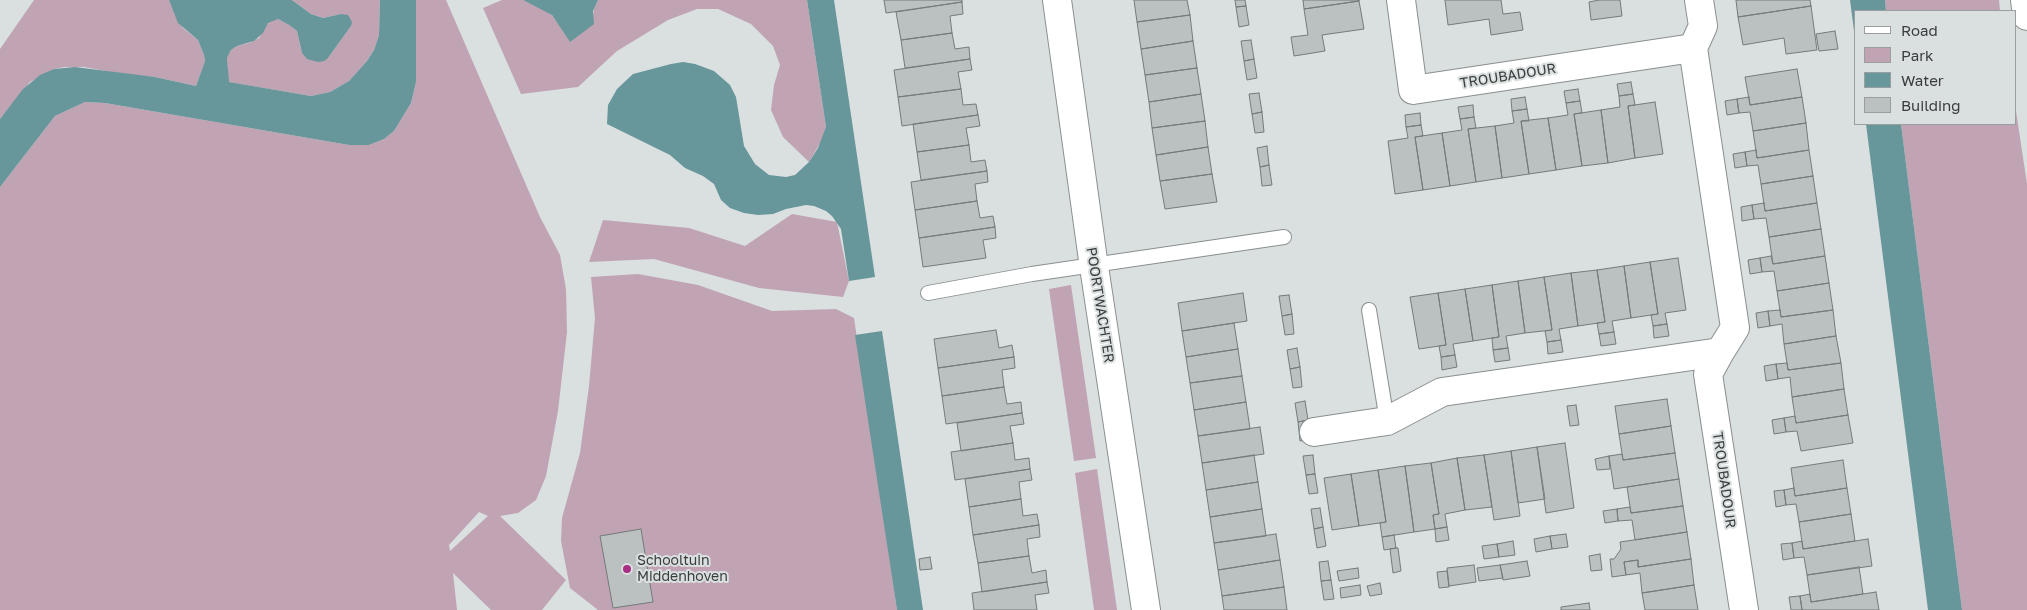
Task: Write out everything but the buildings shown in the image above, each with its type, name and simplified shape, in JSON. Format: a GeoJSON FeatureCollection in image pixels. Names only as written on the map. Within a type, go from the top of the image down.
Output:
{"type":"FeatureCollection","features":[{"type":"Feature","properties":{"kind":"street","name":"POORTWACHTER"},"geometry":{"type":"LineString","coordinates":[[1057,0],[1094,265],[1146,610]]}},
{"type":"Feature","properties":{"kind":"street","name":"TROUBADOUR"},"geometry":{"type":"LineString","coordinates":[[1401,0],[1412,90],[1693,48],[1735,328],[1708,374],[1744,610]]}},
{"type":"Feature","properties":{"kind":"street"},"geometry":{"type":"LineString","coordinates":[[1693,48],[1703,26],[1699,0]]}},
{"type":"Feature","properties":{"kind":"street"},"geometry":{"type":"LineString","coordinates":[[2025,0],[2027,16]]}},
{"type":"Feature","properties":{"kind":"street"},"geometry":{"type":"LineString","coordinates":[[1314,432],[1387,421],[1442,392],[1720,352]]}},
{"type":"Feature","properties":{"kind":"lane"},"geometry":{"type":"LineString","coordinates":[[928,293],[1032,274],[1284,238]]}},
{"type":"Feature","properties":{"kind":"lane"},"geometry":{"type":"LineString","coordinates":[[1369,310],[1387,421]]}},
{"type":"Feature","properties":{"kind":"green space"},"geometry":{"type":"Polygon","coordinates":[[[34,0],[169,0],[183,28],[198,40],[204,55],[205,61],[196,86],[155,77],[128,75],[84,67],[65,67],[54,69],[30,82],[0,119],[0,49],[34,0]]]}},
{"type":"Feature","properties":{"kind":"green space"},"geometry":{"type":"Polygon","coordinates":[[[292,0],[380,0],[379,35],[374,50],[367,61],[349,81],[330,92],[311,96],[228,82],[227,58],[231,50],[259,38],[272,20],[278,19],[297,31],[302,53],[328,58],[351,26],[341,14],[323,18],[311,14],[292,0]]]}},
{"type":"Feature","properties":{"kind":"green space"},"geometry":{"type":"Polygon","coordinates":[[[416,0],[446,0],[540,217],[560,255],[566,289],[567,332],[558,411],[546,476],[536,500],[518,513],[500,516],[566,580],[542,610],[491,610],[453,573],[457,610],[0,610],[0,187],[55,116],[85,102],[105,103],[349,145],[369,145],[384,139],[394,131],[411,103],[416,82],[416,0]],[[479,512],[449,545],[450,551],[488,516],[479,512]]]}},
{"type":"Feature","properties":{"kind":"green space"},"geometry":{"type":"Polygon","coordinates":[[[502,0],[523,0],[543,9],[552,15],[570,41],[593,17],[594,8],[598,0],[807,0],[826,127],[822,140],[809,162],[783,137],[771,110],[774,85],[780,65],[773,46],[751,24],[718,9],[697,9],[668,20],[617,51],[578,87],[521,94],[483,8],[502,0]]]}},
{"type":"Feature","properties":{"kind":"green space"},"geometry":{"type":"Polygon","coordinates":[[[1885,0],[1999,0],[2000,10],[1886,10],[1885,0]]]}},
{"type":"Feature","properties":{"kind":"green space"},"geometry":{"type":"Polygon","coordinates":[[[2017,118],[2027,184],[2027,610],[1962,610],[1901,125],[2017,125],[2017,118]]]}},
{"type":"Feature","properties":{"kind":"green space"},"geometry":{"type":"Polygon","coordinates":[[[792,214],[837,222],[849,281],[843,297],[759,288],[654,259],[589,262],[603,220],[689,228],[745,246],[792,214]]]}},
{"type":"Feature","properties":{"kind":"green space"},"geometry":{"type":"Polygon","coordinates":[[[638,274],[698,285],[772,311],[836,309],[854,318],[897,610],[598,610],[570,588],[561,541],[562,518],[580,453],[589,386],[595,318],[591,277],[638,274]]]}},
{"type":"Feature","properties":{"kind":"green space"},"geometry":{"type":"Polygon","coordinates":[[[1071,285],[1096,458],[1074,461],[1049,289],[1071,285]]]}},
{"type":"Feature","properties":{"kind":"green space"},"geometry":{"type":"Polygon","coordinates":[[[1097,469],[1117,610],[1094,610],[1075,473],[1097,469]]]}},
{"type":"Feature","properties":{"kind":"water"},"geometry":{"type":"Polygon","coordinates":[[[169,0],[292,0],[311,14],[323,18],[341,14],[348,15],[352,22],[351,26],[324,61],[318,62],[307,59],[302,53],[297,31],[278,19],[268,23],[263,33],[254,41],[237,46],[231,50],[227,58],[229,82],[311,96],[330,92],[349,81],[367,61],[374,50],[379,35],[380,0],[416,0],[416,82],[411,103],[394,131],[384,139],[369,145],[349,145],[105,103],[85,102],[55,116],[0,187],[0,119],[23,89],[40,75],[54,69],[75,67],[155,77],[196,86],[205,61],[204,55],[198,40],[178,23],[169,0]]]}},
{"type":"Feature","properties":{"kind":"water"},"geometry":{"type":"Polygon","coordinates":[[[523,0],[598,0],[593,11],[594,24],[570,42],[552,15],[523,0]]]}},
{"type":"Feature","properties":{"kind":"water"},"geometry":{"type":"Polygon","coordinates":[[[807,0],[834,0],[875,277],[849,281],[841,229],[826,211],[806,205],[773,214],[758,215],[730,208],[721,200],[714,184],[703,176],[685,168],[670,155],[607,124],[608,105],[617,89],[633,74],[683,62],[695,64],[714,71],[730,85],[736,97],[744,146],[755,164],[769,175],[786,177],[795,175],[809,162],[818,148],[826,127],[807,0]]]}},
{"type":"Feature","properties":{"kind":"water"},"geometry":{"type":"Polygon","coordinates":[[[1850,0],[1885,0],[1886,10],[1854,10],[1854,31],[1850,0]]]}},
{"type":"Feature","properties":{"kind":"water"},"geometry":{"type":"Polygon","coordinates":[[[1866,125],[1901,125],[1962,610],[1928,610],[1866,125]]]}},
{"type":"Feature","properties":{"kind":"water"},"geometry":{"type":"Polygon","coordinates":[[[882,331],[923,610],[897,610],[855,335],[882,331]]]}},
{"type":"Feature","properties":{"kind":"place","name":"Schooltuin Middenhoven"},"geometry":{"type":"Point","coordinates":[627,569]}}]}
